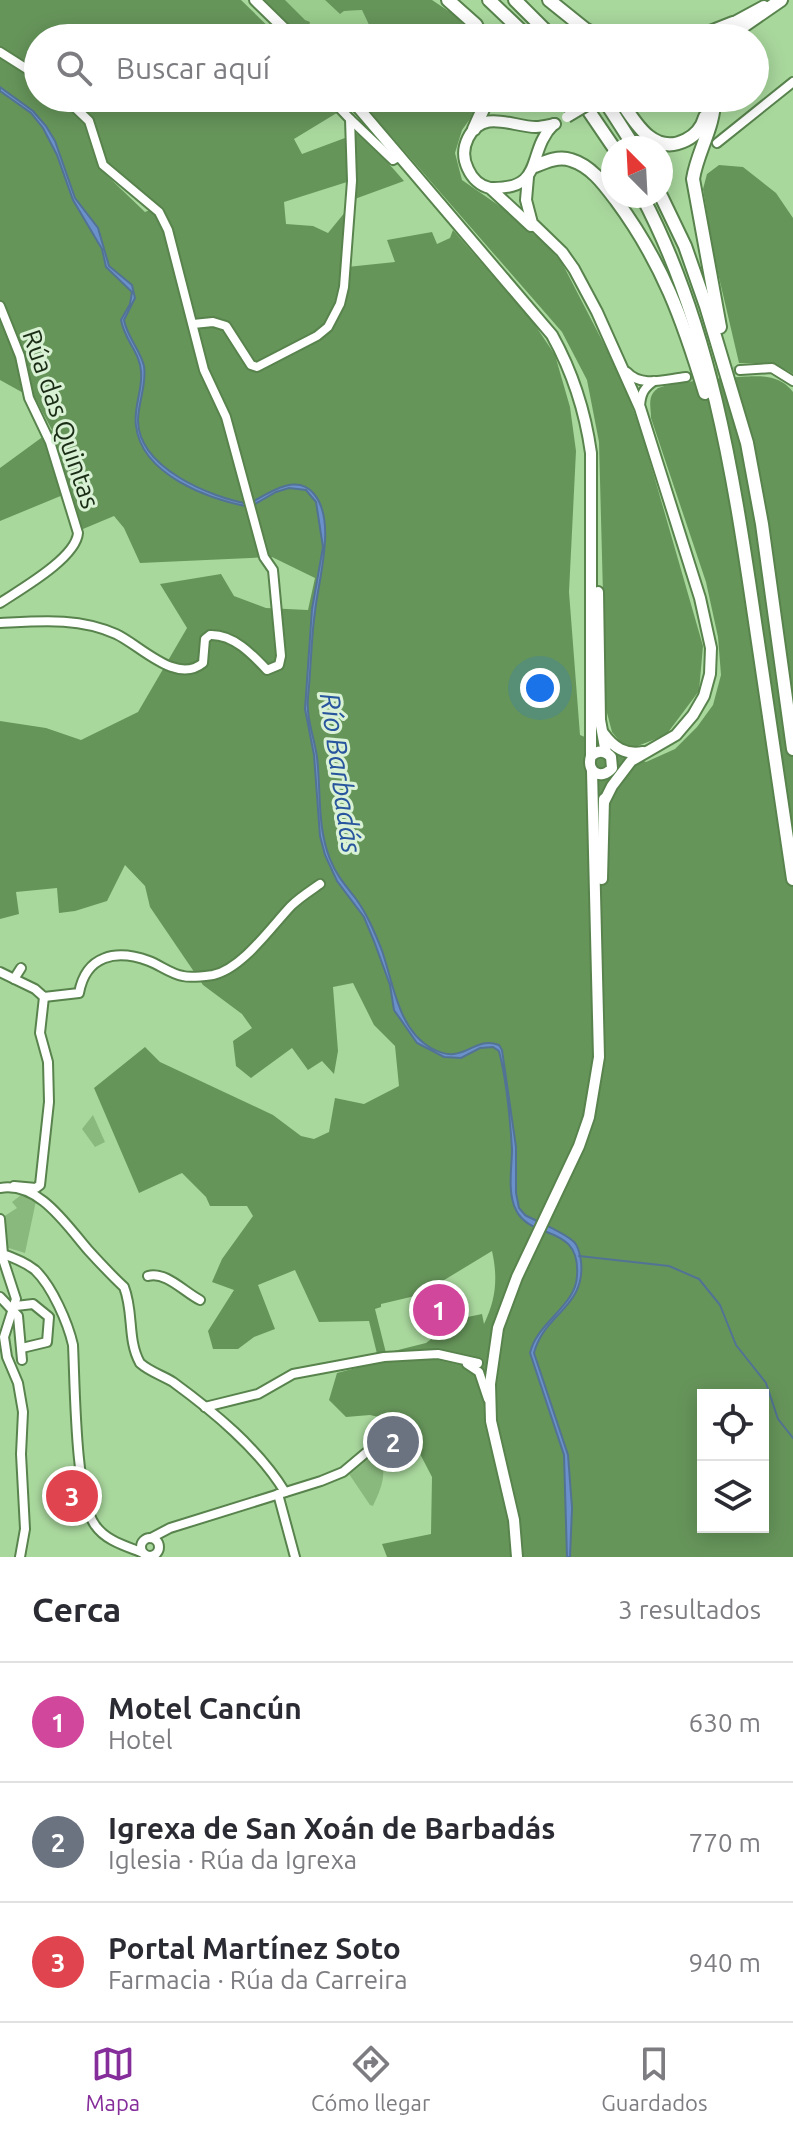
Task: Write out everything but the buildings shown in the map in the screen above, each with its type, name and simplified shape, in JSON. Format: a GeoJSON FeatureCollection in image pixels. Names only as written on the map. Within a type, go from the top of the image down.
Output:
{"type":"FeatureCollection","features":[{"type":"Feature","properties":{"kind":"highway"},"geometry":{"type":"LineString","coordinates":[[448,0],[475,24]]}},
{"type":"Feature","properties":{"kind":"highway"},"geometry":{"type":"LineString","coordinates":[[489,0],[514,24]]}},
{"type":"Feature","properties":{"kind":"highway"},"geometry":{"type":"LineString","coordinates":[[515,0],[539,24]]}},
{"type":"Feature","properties":{"kind":"highway"},"geometry":{"type":"LineString","coordinates":[[546,0],[567,24]]}},
{"type":"Feature","properties":{"kind":"highway"},"geometry":{"type":"LineString","coordinates":[[546,0],[578,24]]}},
{"type":"Feature","properties":{"kind":"highway"},"geometry":{"type":"LineString","coordinates":[[746,24],[779,0]]}},
{"type":"Feature","properties":{"kind":"highway"},"geometry":{"type":"LineString","coordinates":[[474,129],[482,112]]}},
{"type":"Feature","properties":{"kind":"highway"},"geometry":{"type":"LineString","coordinates":[[590,112],[606,136]]}},
{"type":"Feature","properties":{"kind":"highway"},"geometry":{"type":"LineString","coordinates":[[611,112],[627,136]]}},
{"type":"Feature","properties":{"kind":"highway"},"geometry":{"type":"LineString","coordinates":[[629,112],[645,134],[655,142],[669,145],[683,142],[700,129],[706,112]]}},
{"type":"Feature","properties":{"kind":"highway"},"geometry":{"type":"LineString","coordinates":[[713,112],[696,159],[693,179],[732,389]]}},
{"type":"Feature","properties":{"kind":"highway"},"geometry":{"type":"LineString","coordinates":[[532,171],[561,158],[585,167],[599,178],[653,256],[678,308],[705,392],[750,589]]}},
{"type":"Feature","properties":{"kind":"highway"},"geometry":{"type":"LineString","coordinates":[[647,208],[679,278],[701,339],[737,503],[793,879]]}},
{"type":"Feature","properties":{"kind":"highway"},"geometry":{"type":"LineString","coordinates":[[667,208],[685,246],[747,443],[762,524],[793,749]]}},
{"type":"Feature","properties":{"kind":"main road"},"geometry":{"type":"LineString","coordinates":[[255,0],[280,24]]}},
{"type":"Feature","properties":{"kind":"main road"},"geometry":{"type":"LineString","coordinates":[[733,23],[779,0]]}},
{"type":"Feature","properties":{"kind":"main road"},"geometry":{"type":"LineString","coordinates":[[364,112],[558,345],[569,367],[587,425],[591,453],[589,764],[592,771],[598,944],[599,1057],[589,1117],[560,1190],[517,1277],[498,1328],[493,1355],[489,1402],[514,1520],[517,1557]]}},
{"type":"Feature","properties":{"kind":"main road"},"geometry":{"type":"LineString","coordinates":[[532,171],[505,189],[483,187],[472,177],[463,152],[474,129],[495,120],[538,128],[555,124],[576,112]]}},
{"type":"Feature","properties":{"kind":"main road"},"geometry":{"type":"LineString","coordinates":[[555,124],[540,142],[532,171],[527,212],[532,223],[562,252],[574,269],[625,370],[700,598],[711,648],[710,674],[704,696],[676,735],[608,772],[599,775],[592,771]]}},
{"type":"Feature","properties":{"kind":"main road"},"geometry":{"type":"LineString","coordinates":[[490,188],[544,235]]}},
{"type":"Feature","properties":{"kind":"main road"},"geometry":{"type":"LineString","coordinates":[[591,502],[597,544],[602,731],[613,764],[608,772],[604,802],[598,944]]}},
{"type":"Feature","properties":{"kind":"main road"},"geometry":{"type":"LineString","coordinates":[[602,731],[610,742],[631,758]]}},
{"type":"Feature","properties":{"kind":"main road"},"geometry":{"type":"LineString","coordinates":[[591,756],[598,752],[631,758]]}},
{"type":"Feature","properties":{"kind":"main road"},"geometry":{"type":"LineString","coordinates":[[604,802],[631,758]]}},
{"type":"Feature","properties":{"kind":"street"},"geometry":{"type":"LineString","coordinates":[[0,52],[24,67]]}},
{"type":"Feature","properties":{"kind":"street"},"geometry":{"type":"LineString","coordinates":[[769,101],[793,82]]}},
{"type":"Feature","properties":{"kind":"street"},"geometry":{"type":"LineString","coordinates":[[0,623],[77,623],[101,628],[168,666],[188,671],[203,663],[205,639],[210,635],[220,635],[233,641],[267,670],[279,665],[281,656],[273,570],[264,557],[226,417],[204,370],[176,255],[159,212],[103,165],[89,121],[80,112]]}},
{"type":"Feature","properties":{"kind":"street"},"geometry":{"type":"LineString","coordinates":[[343,112],[393,160],[400,156]]}},
{"type":"Feature","properties":{"kind":"street"},"geometry":{"type":"LineString","coordinates":[[717,143],[756,112]]}},
{"type":"Feature","properties":{"kind":"street"},"geometry":{"type":"LineString","coordinates":[[193,324],[213,322],[226,326],[251,365],[257,367],[317,336],[328,327],[340,304],[344,287],[352,181],[350,119]]}},
{"type":"Feature","properties":{"kind":"street","name":"Rúa das Quintas"},"geometry":{"type":"LineString","coordinates":[[0,306],[20,356],[29,398],[50,442],[78,533],[77,541],[67,554],[0,603]]}},
{"type":"Feature","properties":{"kind":"street"},"geometry":{"type":"LineString","coordinates":[[740,370],[772,368],[793,381]]}},
{"type":"Feature","properties":{"kind":"street"},"geometry":{"type":"LineString","coordinates":[[625,370],[633,380],[644,385]]}},
{"type":"Feature","properties":{"kind":"street"},"geometry":{"type":"LineString","coordinates":[[632,389],[655,381],[686,377]]}},
{"type":"Feature","properties":{"kind":"street"},"geometry":{"type":"LineString","coordinates":[[640,408],[644,385]]}},
{"type":"Feature","properties":{"kind":"street"},"geometry":{"type":"LineString","coordinates":[[0,972],[44,997],[79,993],[91,965],[120,955],[149,961],[183,976],[216,974],[237,963],[293,904],[320,884]]}},
{"type":"Feature","properties":{"kind":"street"},"geometry":{"type":"LineString","coordinates":[[14,979],[21,968]]}},
{"type":"Feature","properties":{"kind":"street"},"geometry":{"type":"LineString","coordinates":[[2,1187],[36,1188],[40,1185],[49,1102],[48,1062],[40,1033],[44,997]]}},
{"type":"Feature","properties":{"kind":"street"},"geometry":{"type":"LineString","coordinates":[[2,1187],[37,1197],[62,1219],[124,1287],[130,1302],[133,1345],[140,1363],[171,1381],[205,1407],[262,1459],[282,1493],[295,1557]]}},
{"type":"Feature","properties":{"kind":"street"},"geometry":{"type":"LineString","coordinates":[[0,1219],[2,1253],[15,1291],[22,1360]]}},
{"type":"Feature","properties":{"kind":"street"},"geometry":{"type":"LineString","coordinates":[[2,1253],[21,1261],[39,1275],[67,1322],[73,1345],[83,1493],[89,1517],[102,1533],[152,1556],[159,1551],[165,1535],[183,1524]]}},
{"type":"Feature","properties":{"kind":"street"},"geometry":{"type":"LineString","coordinates":[[148,1276],[155,1274],[174,1282],[200,1300]]}},
{"type":"Feature","properties":{"kind":"street"},"geometry":{"type":"LineString","coordinates":[[1,1302],[15,1308],[35,1305],[49,1317],[47,1342],[22,1348]]}},
{"type":"Feature","properties":{"kind":"street"},"geometry":{"type":"LineString","coordinates":[[15,1308],[3,1326],[6,1353],[17,1377],[23,1412],[21,1454],[25,1529],[20,1557]]}},
{"type":"Feature","properties":{"kind":"street"},"geometry":{"type":"LineString","coordinates":[[205,1407],[258,1394],[293,1374],[384,1357],[438,1354],[478,1367],[491,1376]]}},
{"type":"Feature","properties":{"kind":"street"},"geometry":{"type":"LineString","coordinates":[[478,1367],[493,1355]]}},
{"type":"Feature","properties":{"kind":"street"},"geometry":{"type":"LineString","coordinates":[[478,1367],[489,1402]]}},
{"type":"Feature","properties":{"kind":"street"},"geometry":{"type":"LineString","coordinates":[[102,1533],[127,1542],[147,1540],[183,1524],[311,1485],[343,1472],[368,1451]]}},
{"type":"Feature","properties":{"kind":"street"},"geometry":{"type":"LineString","coordinates":[[147,1540],[159,1551]]}},
{"type":"Feature","properties":{"kind":"street"},"geometry":{"type":"LineString","coordinates":[[146,1555],[141,1546],[147,1540]]}},
{"type":"Feature","properties":{"kind":"shaded area"},"geometry":{"type":"Polygon","coordinates":[[[0,0],[241,0],[266,24],[24,24],[24,63],[0,48],[0,0]]]}},
{"type":"Feature","properties":{"kind":"shaded area"},"geometry":{"type":"Polygon","coordinates":[[[264,0],[285,0],[310,22],[289,24],[264,0]]]}},
{"type":"Feature","properties":{"kind":"shaded area"},"geometry":{"type":"Polygon","coordinates":[[[285,0],[325,0],[340,14],[362,10],[369,24],[307,24],[285,0]]]}},
{"type":"Feature","properties":{"kind":"shaded area"},"geometry":{"type":"Polygon","coordinates":[[[325,0],[432,0],[463,24],[369,24],[362,10],[340,14],[325,0]]]}},
{"type":"Feature","properties":{"kind":"shaded area"},"geometry":{"type":"Polygon","coordinates":[[[0,58],[24,73],[24,112],[73,112],[84,123],[98,167],[145,212],[159,206],[106,164],[91,119],[84,112],[338,112],[294,139],[302,154],[361,132],[404,181],[352,200],[347,182],[284,202],[286,224],[313,226],[328,233],[346,211],[347,267],[395,262],[387,240],[432,232],[437,244],[450,238],[453,230],[533,322],[555,355],[570,407],[576,451],[569,592],[580,735],[646,762],[675,749],[697,727],[713,705],[721,675],[718,637],[706,582],[651,418],[652,395],[664,386],[759,376],[775,379],[793,392],[793,1557],[387,1557],[382,1544],[431,1534],[432,1477],[404,1423],[370,1415],[346,1417],[329,1400],[337,1373],[379,1362],[369,1321],[319,1322],[295,1270],[258,1285],[275,1329],[254,1337],[238,1349],[213,1349],[208,1331],[234,1290],[212,1282],[222,1259],[253,1216],[247,1206],[210,1206],[206,1197],[182,1173],[139,1193],[94,1088],[145,1047],[160,1062],[273,1115],[301,1136],[314,1139],[329,1132],[335,1098],[364,1104],[399,1086],[395,1046],[374,1025],[353,983],[333,987],[338,1051],[334,1074],[322,1061],[308,1070],[292,1048],[251,1078],[236,1066],[233,1041],[252,1028],[242,1014],[203,985],[150,907],[145,886],[125,865],[107,901],[59,913],[57,888],[16,892],[19,914],[0,919],[0,721],[46,728],[81,740],[138,712],[187,628],[160,584],[221,574],[234,596],[266,608],[308,610],[315,578],[272,557],[140,563],[124,528],[114,516],[83,529],[63,495],[0,521],[0,468],[52,430],[36,400],[0,380],[0,58]],[[492,1251],[436,1285],[436,1291],[381,1304],[375,1309],[386,1353],[426,1343],[458,1319],[482,1314],[484,1324],[495,1288],[492,1251]]]}},
{"type":"Feature","properties":{"kind":"shaded area"},"geometry":{"type":"Polygon","coordinates":[[[370,112],[475,112],[462,130],[455,153],[462,180],[501,207],[561,261],[623,381],[642,434],[703,646],[699,691],[666,735],[635,747],[621,743],[612,732],[606,709],[599,442],[587,380],[562,332],[370,112]]]}},
{"type":"Feature","properties":{"kind":"shaded area"},"geometry":{"type":"Polygon","coordinates":[[[719,165],[743,167],[776,193],[793,218],[793,374],[774,365],[739,363],[714,256],[703,189],[707,174],[719,165]]]}},
{"type":"Feature","properties":{"kind":"shaded area"},"geometry":{"type":"Polygon","coordinates":[[[93,1115],[105,1142],[95,1147],[82,1129],[93,1115]]]}},
{"type":"Feature","properties":{"kind":"shaded area"},"geometry":{"type":"Polygon","coordinates":[[[21,1195],[36,1201],[25,1253],[5,1247],[3,1217],[17,1208],[12,1202],[21,1195]]]}},
{"type":"Feature","properties":{"kind":"shaded area"},"geometry":{"type":"Polygon","coordinates":[[[376,1452],[383,1473],[373,1506],[347,1471],[376,1452]]]}},
{"type":"Feature","properties":{"kind":"water"},"geometry":{"type":"Polygon","coordinates":[[[0,87],[24,104],[24,108],[0,91],[0,87]]]}},
{"type":"Feature","properties":{"kind":"water"},"geometry":{"type":"Polygon","coordinates":[[[34,112],[46,126],[55,141],[75,198],[98,228],[109,266],[132,285],[135,298],[124,320],[144,366],[138,421],[141,438],[150,453],[179,478],[215,495],[249,504],[282,487],[299,485],[314,494],[321,506],[324,552],[314,623],[308,705],[317,757],[323,834],[330,859],[370,923],[403,1016],[420,1040],[431,1048],[452,1054],[482,1044],[499,1045],[516,1147],[519,1208],[525,1215],[571,1239],[580,1254],[581,1277],[577,1290],[546,1328],[534,1353],[568,1455],[572,1508],[570,1557],[567,1557],[564,1455],[530,1353],[540,1332],[575,1287],[576,1259],[563,1240],[523,1220],[513,1203],[509,1112],[499,1051],[493,1047],[480,1048],[461,1058],[444,1057],[417,1043],[394,1010],[390,985],[364,917],[337,881],[325,855],[320,836],[314,755],[305,709],[312,609],[323,547],[316,502],[306,490],[289,488],[250,507],[233,503],[180,482],[150,458],[141,443],[136,426],[140,364],[121,320],[130,304],[132,292],[106,267],[102,249],[73,200],[57,155],[31,113],[34,112]]]}},
{"type":"Feature","properties":{"kind":"waterway"},"geometry":{"type":"LineString","coordinates":[[579,1256],[669,1266],[699,1279],[720,1305],[736,1345],[766,1383],[778,1419],[793,1438]]}},
{"type":"Feature","properties":{"kind":"tunnel"},"geometry":{"type":"LineString","coordinates":[[686,377],[740,370]]}},
{"type":"Feature","properties":{"kind":"place","name":"Motel Cancún"},"geometry":{"type":"Point","coordinates":[439,1310]}},
{"type":"Feature","properties":{"kind":"place","name":"Igrexa de San Xoán de Barbadás"},"geometry":{"type":"Point","coordinates":[393,1442]}},
{"type":"Feature","properties":{"kind":"place","name":"Portal Martínez Soto"},"geometry":{"type":"Point","coordinates":[72,1496]}},
{"type":"Feature","properties":{"kind":"water label","name":"Río Barbadás"},"geometry":{"type":"Point","coordinates":[341,773]}}]}
